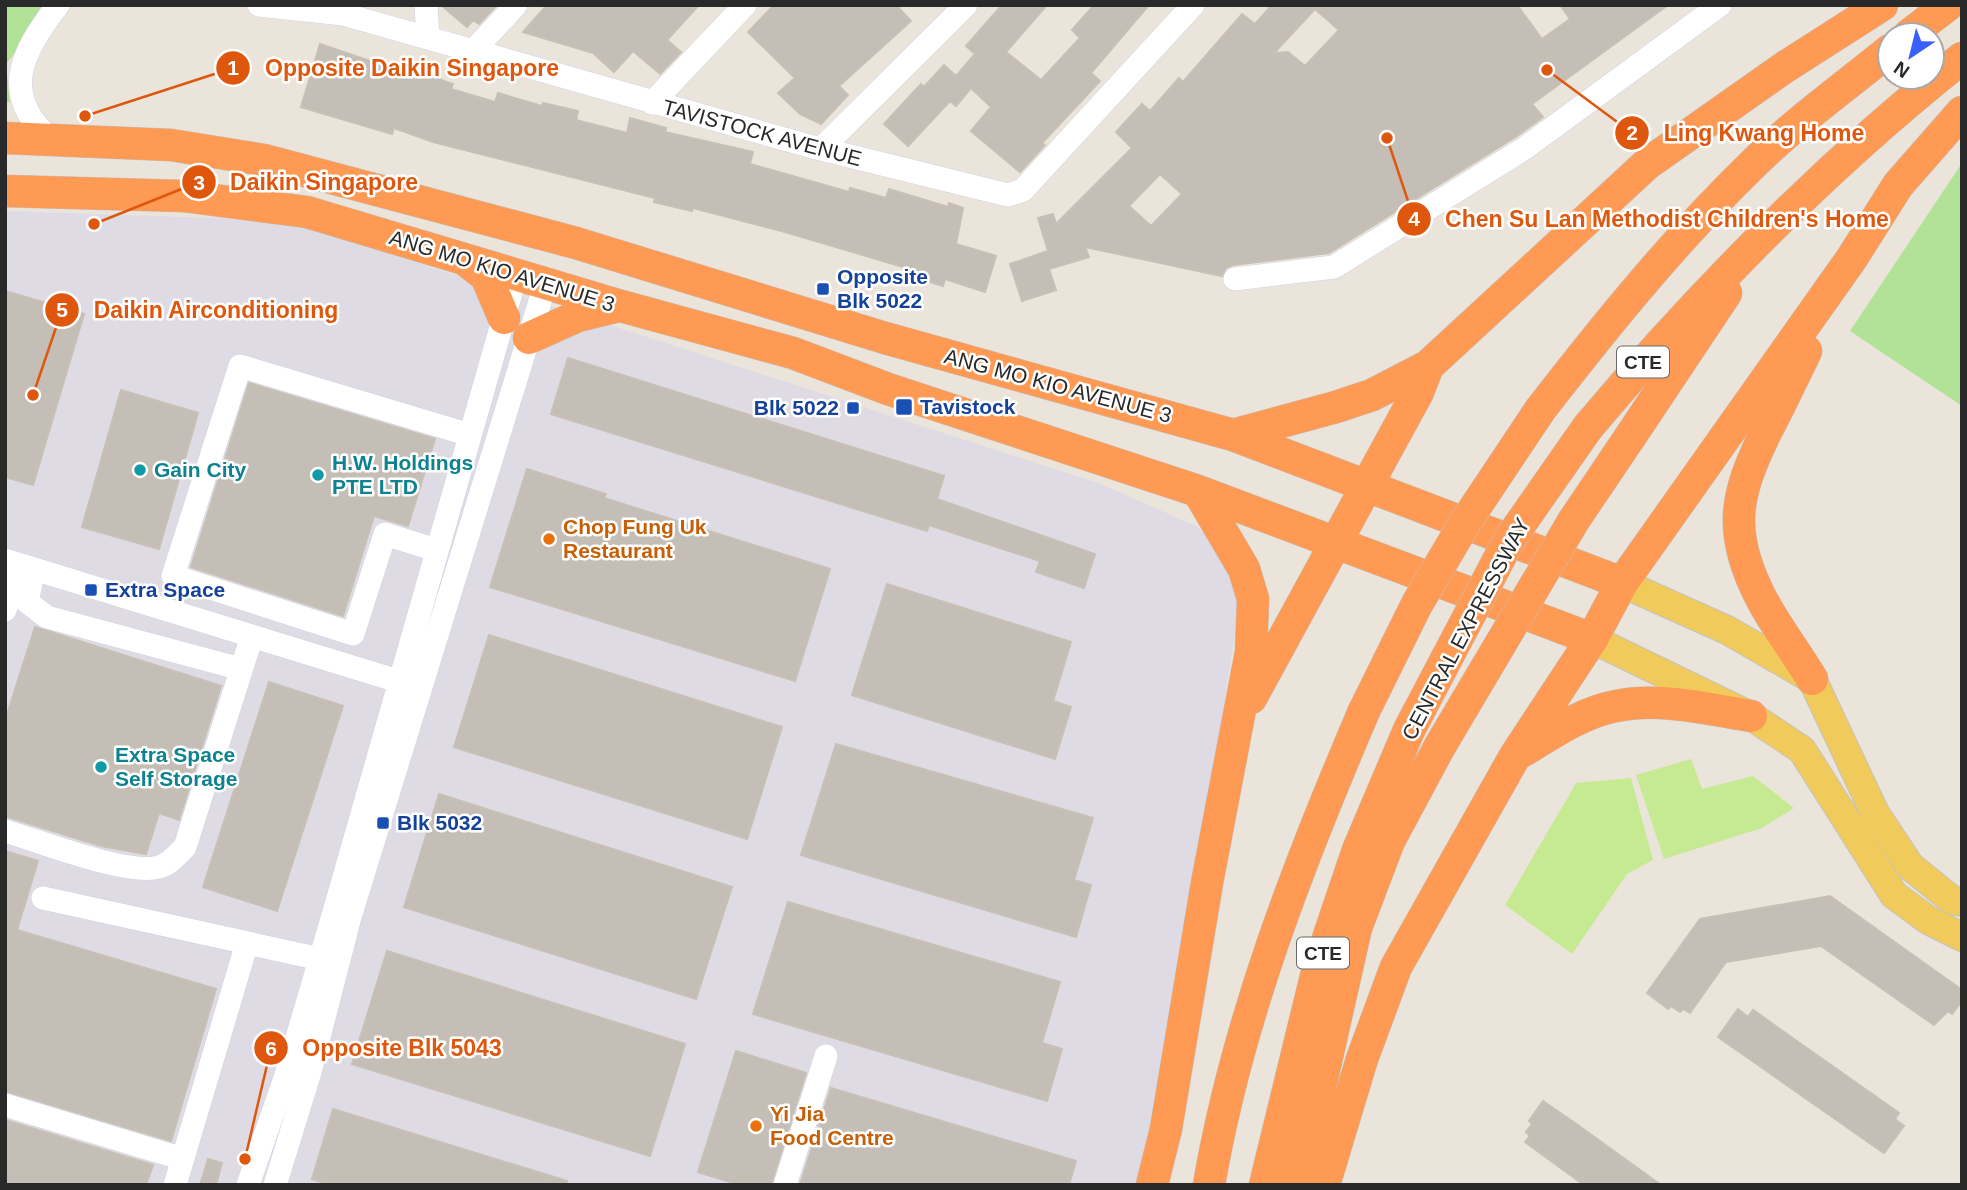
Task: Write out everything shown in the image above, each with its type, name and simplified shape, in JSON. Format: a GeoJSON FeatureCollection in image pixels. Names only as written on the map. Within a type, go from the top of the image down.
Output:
{"type":"FeatureCollection","features":[{"type":"Feature","properties":{"kind":"highway"},"geometry":{"type":"LineString","coordinates":[[1233,435],[1372,395],[1429,366],[1647,164],[1785,67],[1882,5]]}},
{"type":"Feature","properties":{"kind":"highway"},"geometry":{"type":"LineString","coordinates":[[1927,21],[1948,5]]}},
{"type":"Feature","properties":{"kind":"highway","name":"CENTRAL EXPRESSWAY"},"geometry":{"type":"LineString","coordinates":[[1265,1185],[1318,968],[1358,850],[1409,730],[1509,540],[1588,427],[1700,298],[1869,139],[1962,58]]}},
{"type":"Feature","properties":{"kind":"highway","name":"CTE"},"geometry":{"type":"LineString","coordinates":[[1209,1185],[1218,1132],[1265,970],[1312,830],[1364,711],[1417,604],[1466,522],[1540,410],[1609,320],[1686,231],[1752,164],[1876,62]]}},
{"type":"Feature","properties":{"kind":"highway"},"geometry":{"type":"LineString","coordinates":[[1324,1185],[1362,1059],[1396,967],[1515,756],[1592,639],[1622,583],[1852,258],[1898,185],[1962,112]]}},
{"type":"Feature","properties":{"kind":"highway","name":"ANG MO KIO AVENUE 3"},"geometry":{"type":"LineString","coordinates":[[5,138],[172,145],[284,165],[576,243],[885,338],[1233,435],[1622,583]]}},
{"type":"Feature","properties":{"kind":"highway"},"geometry":{"type":"LineString","coordinates":[[276,207],[290,201],[298,188],[296,177],[284,165]]}},
{"type":"Feature","properties":{"kind":"highway","name":"ANG MO KIO AVENUE 3"},"geometry":{"type":"LineString","coordinates":[[5,191],[183,196],[307,212],[621,306],[793,353],[888,389],[1198,491],[1592,639]]}},
{"type":"Feature","properties":{"kind":"highway"},"geometry":{"type":"LineString","coordinates":[[1812,680],[1760,597],[1743,550],[1738,509],[1740,492],[1754,453],[1852,258]]}},
{"type":"Feature","properties":{"kind":"highway"},"geometry":{"type":"LineString","coordinates":[[466,260],[486,276],[503,318]]}},
{"type":"Feature","properties":{"kind":"highway"},"geometry":{"type":"LineString","coordinates":[[1298,1185],[1356,928],[1389,841],[1440,746],[1574,520],[1729,288],[1737,262]]}},
{"type":"Feature","properties":{"kind":"highway"},"geometry":{"type":"LineString","coordinates":[[529,338],[578,316],[621,306]]}},
{"type":"Feature","properties":{"kind":"highway"},"geometry":{"type":"LineString","coordinates":[[1236,726],[1418,392],[1429,366]]}},
{"type":"Feature","properties":{"kind":"highway"},"geometry":{"type":"LineString","coordinates":[[1153,1185],[1166,1129],[1251,652],[1254,599],[1236,552],[1198,491]]}},
{"type":"Feature","properties":{"kind":"highway"},"geometry":{"type":"LineString","coordinates":[[1515,756],[1559,729],[1615,706],[1666,702],[1751,716]]}},
{"type":"Feature","properties":{"kind":"highway"},"geometry":{"type":"LineString","coordinates":[[1202,1185],[1218,1132]]}},
{"type":"Feature","properties":{"kind":"main road","name":"ANG MO KIO AVENUE 3"},"geometry":{"type":"LineString","coordinates":[[1622,583],[1727,630],[1812,680]]}},
{"type":"Feature","properties":{"kind":"main road","name":"ANG MO KIO AVENUE 3"},"geometry":{"type":"LineString","coordinates":[[1592,639],[1751,716],[1802,750],[1894,895],[1928,920],[1962,937]]}},
{"type":"Feature","properties":{"kind":"main road"},"geometry":{"type":"LineString","coordinates":[[1812,680],[1875,813],[1910,866],[1952,900],[1962,902]]}},
{"type":"Feature","properties":{"kind":"street"},"geometry":{"type":"LineString","coordinates":[[51,140],[34,128],[24,114],[14,77],[31,40],[58,5]]}},
{"type":"Feature","properties":{"kind":"street","name":"TAVISTOCK AVENUE"},"geometry":{"type":"LineString","coordinates":[[259,5],[342,14],[821,149],[990,194],[1008,195],[1023,190],[1193,5]]}},
{"type":"Feature","properties":{"kind":"street"},"geometry":{"type":"LineString","coordinates":[[426,5],[428,38]]}},
{"type":"Feature","properties":{"kind":"street"},"geometry":{"type":"LineString","coordinates":[[473,51],[516,5]]}},
{"type":"Feature","properties":{"kind":"street"},"geometry":{"type":"LineString","coordinates":[[652,103],[745,5]]}},
{"type":"Feature","properties":{"kind":"street"},"geometry":{"type":"LineString","coordinates":[[821,149],[966,5]]}},
{"type":"Feature","properties":{"kind":"street"},"geometry":{"type":"LineString","coordinates":[[1235,279],[1334,268],[1525,148],[1720,5]]}},
{"type":"Feature","properties":{"kind":"street"},"geometry":{"type":"LineString","coordinates":[[389,754],[397,681],[516,275]]}},
{"type":"Feature","properties":{"kind":"street"},"geometry":{"type":"LineString","coordinates":[[275,1185],[299,1069],[389,754],[420,688],[546,282]]}},
{"type":"Feature","properties":{"kind":"street"},"geometry":{"type":"LineString","coordinates":[[436,550],[385,534],[354,634],[173,576],[240,366],[470,435]]}},
{"type":"Feature","properties":{"kind":"street"},"geometry":{"type":"LineString","coordinates":[[20,565],[420,688]]}},
{"type":"Feature","properties":{"kind":"street"},"geometry":{"type":"LineString","coordinates":[[5,609],[20,565]]}},
{"type":"Feature","properties":{"kind":"street"},"geometry":{"type":"LineString","coordinates":[[20,565],[27,601],[47,617],[241,669]]}},
{"type":"Feature","properties":{"kind":"street"},"geometry":{"type":"LineString","coordinates":[[5,831],[132,869],[158,867],[173,860],[184,847],[252,636]]}},
{"type":"Feature","properties":{"kind":"street"},"geometry":{"type":"LineString","coordinates":[[43,898],[330,961]]}},
{"type":"Feature","properties":{"kind":"street"},"geometry":{"type":"LineString","coordinates":[[175,1185],[247,943]]}},
{"type":"Feature","properties":{"kind":"street"},"geometry":{"type":"LineString","coordinates":[[785,1185],[826,1056]]}},
{"type":"Feature","properties":{"kind":"street"},"geometry":{"type":"LineString","coordinates":[[248,1185],[299,1069]]}},
{"type":"Feature","properties":{"kind":"street"},"geometry":{"type":"LineString","coordinates":[[5,1105],[183,1159]]}},
{"type":"Feature","properties":{"kind":"shaded area"},"geometry":{"type":"Polygon","coordinates":[[[5,211],[214,218],[304,226],[1101,484],[1198,527],[1227,553],[1239,609],[1148,1185],[5,1185],[5,211]]]}},
{"type":"Feature","properties":{"kind":"green space"},"geometry":{"type":"Polygon","coordinates":[[[54,5],[6,64],[10,102],[5,103],[5,6],[54,5]]]}},
{"type":"Feature","properties":{"kind":"green space"},"geometry":{"type":"Polygon","coordinates":[[[1962,163],[1962,406],[1850,331],[1962,163]]]}},
{"type":"Feature","properties":{"kind":"green space"},"geometry":{"type":"Polygon","coordinates":[[[1691,759],[1702,789],[1753,776],[1794,808],[1762,828],[1664,859],[1636,775],[1691,759]]]}},
{"type":"Feature","properties":{"kind":"green space"},"geometry":{"type":"Polygon","coordinates":[[[1631,778],[1653,860],[1627,874],[1572,954],[1505,905],[1576,783],[1631,778]]]}},
{"type":"Feature","properties":{"kind":"building"},"geometry":{"type":"Polygon","coordinates":[[[441,5],[497,5],[479,24],[473,20],[467,27],[441,5]]]}},
{"type":"Feature","properties":{"kind":"building"},"geometry":{"type":"Polygon","coordinates":[[[547,5],[699,5],[667,40],[681,52],[660,74],[633,51],[614,72],[593,53],[523,32],[547,5]]]}},
{"type":"Feature","properties":{"kind":"building"},"geometry":{"type":"Polygon","coordinates":[[[774,5],[896,5],[911,21],[839,86],[848,95],[821,124],[800,114],[778,93],[795,78],[748,32],[774,5]]]}},
{"type":"Feature","properties":{"kind":"building"},"geometry":{"type":"Polygon","coordinates":[[[1002,5],[1047,5],[1006,52],[1041,80],[1080,38],[1072,30],[1094,5],[1149,5],[1091,73],[1100,81],[1042,143],[1045,145],[1020,172],[971,131],[991,107],[971,88],[956,106],[950,101],[908,146],[884,124],[921,84],[924,87],[944,65],[956,76],[975,54],[966,46],[1002,5]]]}},
{"type":"Feature","properties":{"kind":"building"},"geometry":{"type":"Polygon","coordinates":[[[1272,5],[1517,5],[1542,39],[1570,19],[1560,5],[1668,5],[1532,104],[1543,117],[1329,253],[1233,265],[1226,268],[1222,276],[1085,247],[1089,257],[1049,269],[1056,290],[1022,301],[1010,264],[1048,251],[1038,218],[1053,214],[1056,224],[1132,148],[1116,132],[1142,104],[1150,111],[1179,78],[1183,82],[1242,14],[1255,24],[1272,5]],[[1315,9],[1274,53],[1288,52],[1305,66],[1339,30],[1315,9]],[[1160,174],[1129,206],[1151,226],[1182,194],[1160,174]]]}},
{"type":"Feature","properties":{"kind":"building"},"geometry":{"type":"Polygon","coordinates":[[[320,44],[414,76],[416,71],[453,84],[451,89],[495,102],[498,93],[542,106],[543,103],[578,111],[576,120],[627,133],[630,118],[666,128],[665,132],[753,152],[750,164],[849,192],[850,188],[886,198],[889,189],[948,207],[949,203],[963,208],[956,244],[996,256],[985,292],[945,279],[943,286],[908,275],[910,269],[785,232],[693,208],[692,211],[654,202],[655,198],[433,142],[394,128],[392,134],[301,107],[320,44]]]}},
{"type":"Feature","properties":{"kind":"building"},"geometry":{"type":"Polygon","coordinates":[[[5,291],[84,314],[33,485],[5,477],[5,291]]]}},
{"type":"Feature","properties":{"kind":"building"},"geometry":{"type":"Polygon","coordinates":[[[568,358],[944,476],[937,499],[1095,554],[1084,588],[1036,572],[1040,561],[929,525],[927,531],[551,414],[568,358]]]}},
{"type":"Feature","properties":{"kind":"building","name":"H.W. Holdings PTE LTD"},"geometry":{"type":"Polygon","coordinates":[[[249,383],[435,439],[408,526],[374,516],[343,616],[191,567],[249,383]]]}},
{"type":"Feature","properties":{"kind":"building","name":"Gain City"},"geometry":{"type":"Polygon","coordinates":[[[121,390],[198,413],[159,549],[82,527],[121,390]]]}},
{"type":"Feature","properties":{"kind":"building"},"geometry":{"type":"Polygon","coordinates":[[[527,469],[606,494],[604,498],[830,569],[795,681],[490,587],[527,469]]]}},
{"type":"Feature","properties":{"kind":"building"},"geometry":{"type":"Polygon","coordinates":[[[887,584],[1071,642],[1053,701],[1071,707],[1055,759],[852,695],[887,584]]]}},
{"type":"Feature","properties":{"kind":"building","name":"Extra Space Self Storage"},"geometry":{"type":"Polygon","coordinates":[[[35,627],[221,686],[179,820],[159,813],[146,854],[101,846],[5,816],[5,721],[35,627]]]}},
{"type":"Feature","properties":{"kind":"building"},"geometry":{"type":"Polygon","coordinates":[[[489,635],[782,727],[747,839],[454,747],[489,635]]]}},
{"type":"Feature","properties":{"kind":"building"},"geometry":{"type":"Polygon","coordinates":[[[269,682],[343,706],[277,911],[203,887],[269,682]]]}},
{"type":"Feature","properties":{"kind":"building"},"geometry":{"type":"Polygon","coordinates":[[[836,744],[1093,818],[1074,880],[1091,885],[1076,937],[801,855],[836,744]]]}},
{"type":"Feature","properties":{"kind":"building"},"geometry":{"type":"Polygon","coordinates":[[[439,794],[732,887],[696,999],[404,907],[439,794]]]}},
{"type":"Feature","properties":{"kind":"building"},"geometry":{"type":"Polygon","coordinates":[[[5,851],[38,861],[17,930],[216,989],[171,1141],[5,1091],[5,851]]]}},
{"type":"Feature","properties":{"kind":"building"},"geometry":{"type":"Polygon","coordinates":[[[1830,896],[1962,990],[1962,1001],[1952,1014],[1948,1011],[1934,1025],[1821,946],[1726,962],[1690,1013],[1683,1009],[1680,1012],[1671,1006],[1668,1009],[1647,993],[1700,919],[1830,896]]]}},
{"type":"Feature","properties":{"kind":"building"},"geometry":{"type":"Polygon","coordinates":[[[788,902],[1060,982],[1042,1043],[1062,1049],[1047,1101],[753,1014],[788,902]]]}},
{"type":"Feature","properties":{"kind":"building"},"geometry":{"type":"Polygon","coordinates":[[[387,951],[685,1044],[650,1156],[352,1064],[387,951]]]}},
{"type":"Feature","properties":{"kind":"building"},"geometry":{"type":"Polygon","coordinates":[[[1738,1009],[1748,1017],[1753,1010],[1899,1113],[1895,1119],[1904,1126],[1884,1153],[1718,1037],[1738,1009]]]}},
{"type":"Feature","properties":{"kind":"building"},"geometry":{"type":"Polygon","coordinates":[[[736,1051],[806,1073],[771,1185],[740,1185],[698,1172],[736,1051]]]}},
{"type":"Feature","properties":{"kind":"building"},"geometry":{"type":"Polygon","coordinates":[[[831,1088],[1076,1161],[1069,1185],[800,1185],[831,1088]]]}},
{"type":"Feature","properties":{"kind":"building"},"geometry":{"type":"Polygon","coordinates":[[[1543,1101],[1661,1185],[1584,1185],[1525,1142],[1530,1136],[1526,1132],[1532,1124],[1529,1121],[1543,1101]]]}},
{"type":"Feature","properties":{"kind":"building"},"geometry":{"type":"Polygon","coordinates":[[[333,1109],[567,1181],[566,1185],[331,1185],[312,1179],[333,1109]]]}},
{"type":"Feature","properties":{"kind":"building"},"geometry":{"type":"Polygon","coordinates":[[[5,1120],[153,1165],[146,1185],[5,1185],[5,1120]]]}},
{"type":"Feature","properties":{"kind":"building"},"geometry":{"type":"Polygon","coordinates":[[[208,1159],[222,1163],[216,1185],[200,1185],[208,1159]]]}},
{"type":"Feature","properties":{"kind":"place","name":"Ling Kwang Home"},"geometry":{"type":"Point","coordinates":[1547,70]}},
{"type":"Feature","properties":{"kind":"place","name":"Opposite Daikin Singapore"},"geometry":{"type":"Point","coordinates":[85,116]}},
{"type":"Feature","properties":{"kind":"place","name":"Chen Su Lan Methodist Children's Home"},"geometry":{"type":"Point","coordinates":[1387,138]}},
{"type":"Feature","properties":{"kind":"place","name":"Daikin Singapore"},"geometry":{"type":"Point","coordinates":[94,224]}},
{"type":"Feature","properties":{"kind":"place","name":"Opposite Blk 5022"},"geometry":{"type":"Point","coordinates":[823,289]}},
{"type":"Feature","properties":{"kind":"place","name":"Daikin Airconditioning"},"geometry":{"type":"Point","coordinates":[33,395]}},
{"type":"Feature","properties":{"kind":"place","name":"Tavistock"},"geometry":{"type":"Point","coordinates":[904,407]}},
{"type":"Feature","properties":{"kind":"place","name":"Blk 5022"},"geometry":{"type":"Point","coordinates":[853,408]}},
{"type":"Feature","properties":{"kind":"place","name":"Gain City"},"geometry":{"type":"Point","coordinates":[140,470]}},
{"type":"Feature","properties":{"kind":"place","name":"H.W. Holdings PTE LTD"},"geometry":{"type":"Point","coordinates":[318,475]}},
{"type":"Feature","properties":{"kind":"place","name":"Chop Fung Uk Restaurant"},"geometry":{"type":"Point","coordinates":[549,539]}},
{"type":"Feature","properties":{"kind":"place","name":"Extra Space"},"geometry":{"type":"Point","coordinates":[91,590]}},
{"type":"Feature","properties":{"kind":"place","name":"Extra Space Self Storage"},"geometry":{"type":"Point","coordinates":[101,767]}},
{"type":"Feature","properties":{"kind":"place","name":"Blk 5032"},"geometry":{"type":"Point","coordinates":[383,823]}},
{"type":"Feature","properties":{"kind":"place","name":"Yi Jia Food Centre"},"geometry":{"type":"Point","coordinates":[756,1126]}},
{"type":"Feature","properties":{"kind":"place","name":"Opposite Blk 5043"},"geometry":{"type":"Point","coordinates":[245,1159]}}]}
